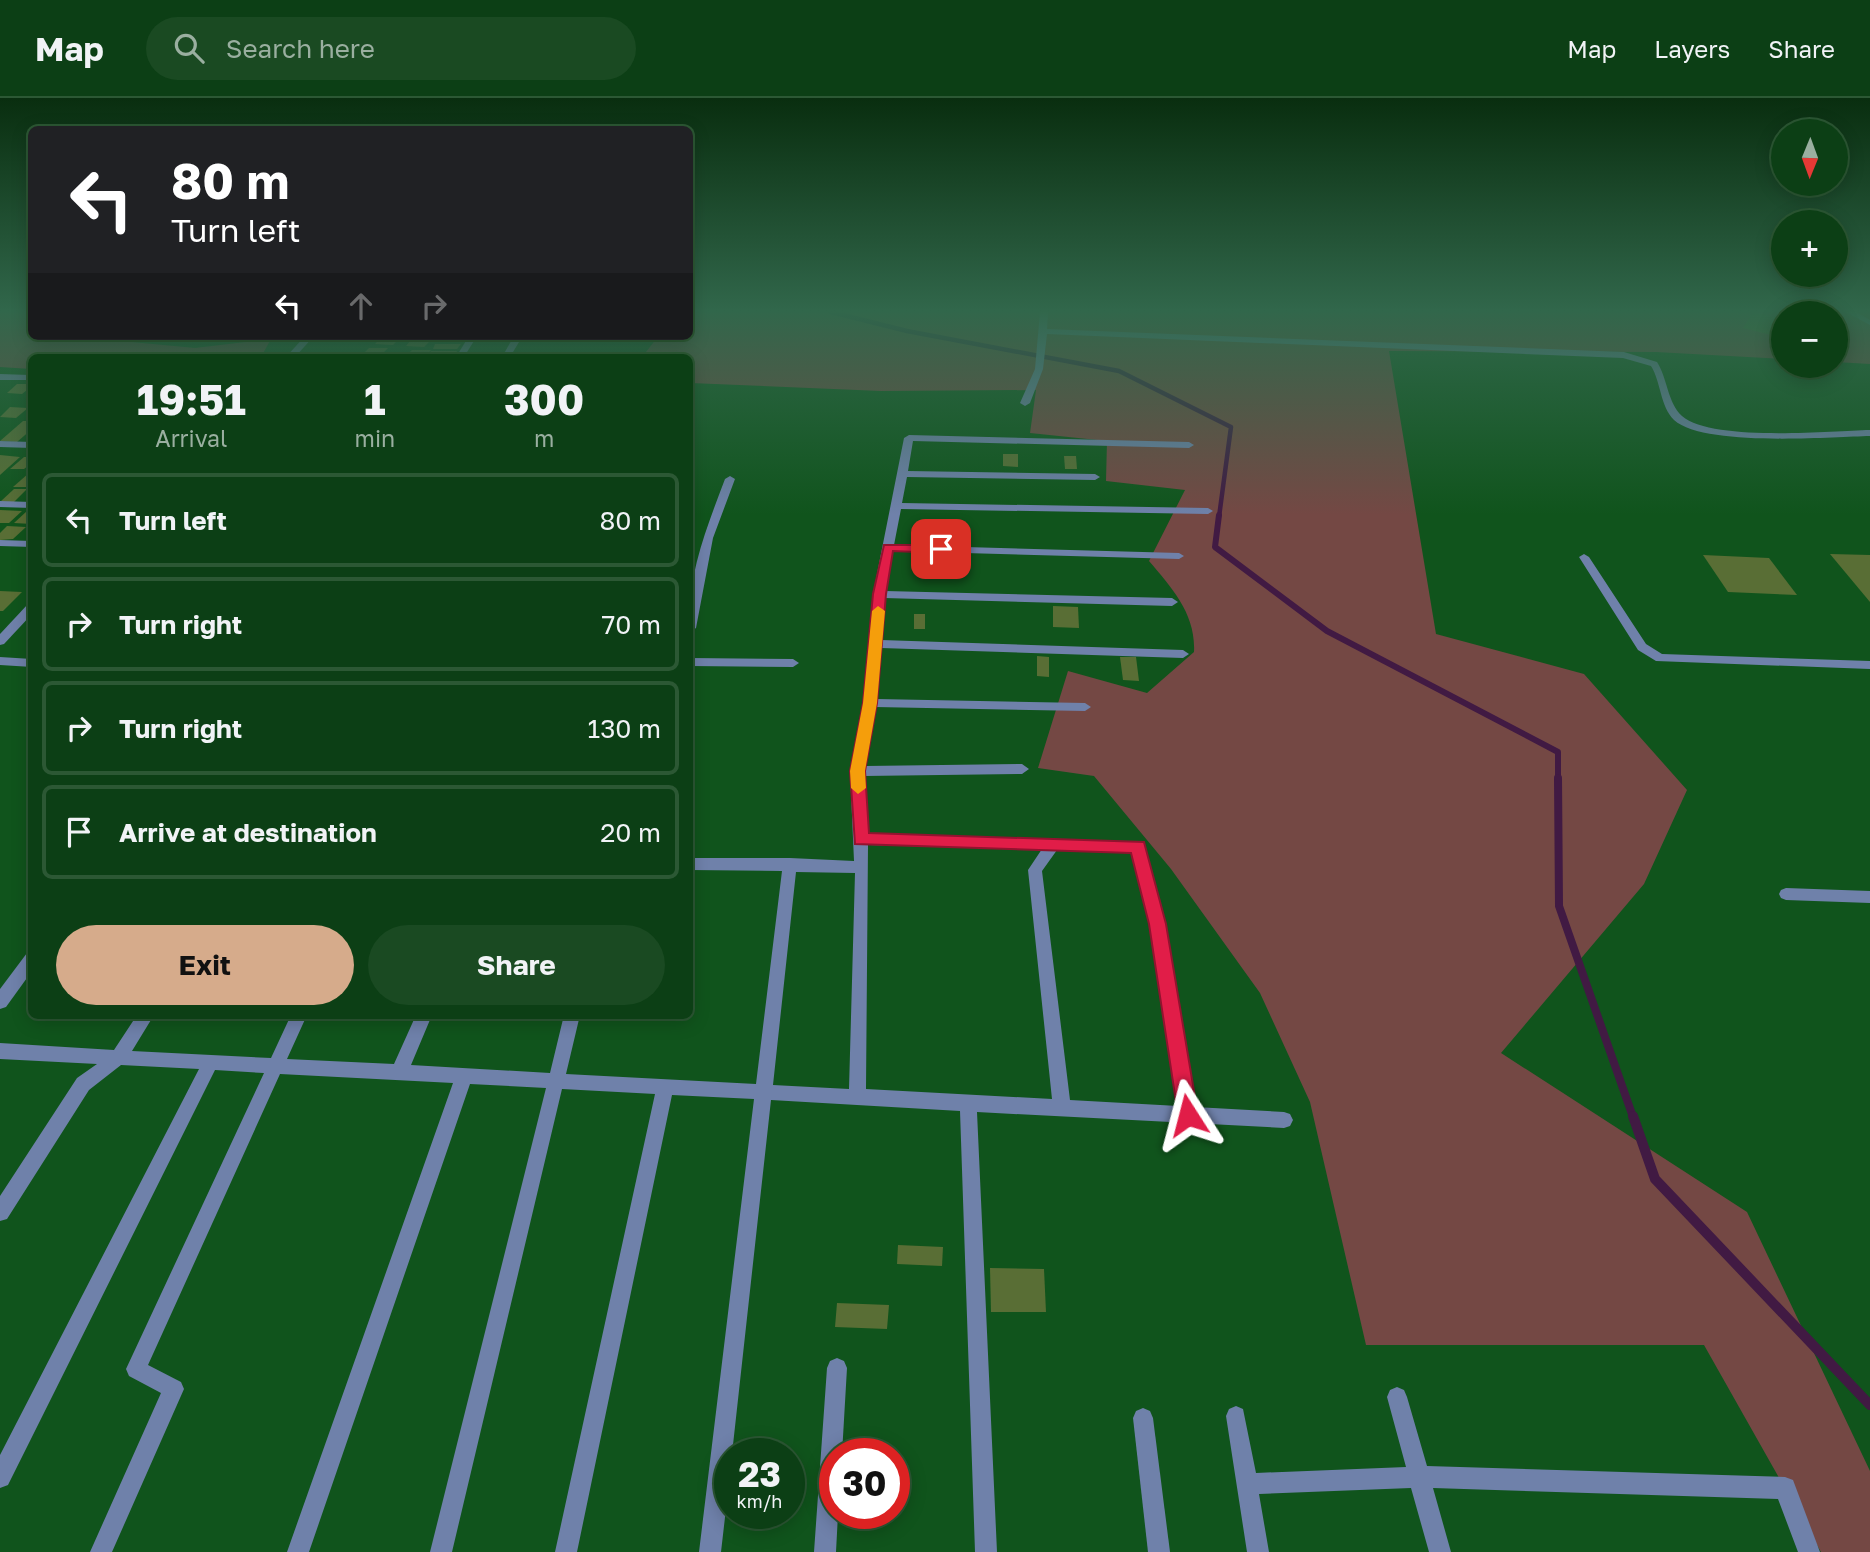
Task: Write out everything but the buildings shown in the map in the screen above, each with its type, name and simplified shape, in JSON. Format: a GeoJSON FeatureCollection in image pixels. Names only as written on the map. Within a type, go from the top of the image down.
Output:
{"type":"FeatureCollection","features":[{"type":"Feature","properties":{"kind":"street"},"geometry":{"type":"LineString","coordinates":[[1025,403],[1035,380]]}},
{"type":"Feature","properties":{"kind":"street"},"geometry":{"type":"LineString","coordinates":[[1660,380],[1669,406],[1680,419],[1691,426],[1728,433],[1870,433]]}},
{"type":"Feature","properties":{"kind":"street"},"geometry":{"type":"LineString","coordinates":[[858,1098],[862,867],[857,771],[870,703],[877,644],[879,594],[909,438],[1189,444]]}},
{"type":"Feature","properties":{"kind":"street"},"geometry":{"type":"LineString","coordinates":[[0,444],[28,445]]}},
{"type":"Feature","properties":{"kind":"street"},"geometry":{"type":"LineString","coordinates":[[904,474],[1095,477]]}},
{"type":"Feature","properties":{"kind":"street"},"geometry":{"type":"LineString","coordinates":[[693,613],[708,538],[730,479]]}},
{"type":"Feature","properties":{"kind":"street"},"geometry":{"type":"LineString","coordinates":[[0,504],[28,505]]}},
{"type":"Feature","properties":{"kind":"street"},"geometry":{"type":"LineString","coordinates":[[898,506],[1208,511]]}},
{"type":"Feature","properties":{"kind":"street"},"geometry":{"type":"LineString","coordinates":[[0,543],[28,544]]}},
{"type":"Feature","properties":{"kind":"street"},"geometry":{"type":"LineString","coordinates":[[888,548],[1179,556]]}},
{"type":"Feature","properties":{"kind":"street"},"geometry":{"type":"LineString","coordinates":[[1584,557],[1642,647],[1660,658],[1870,665]]}},
{"type":"Feature","properties":{"kind":"street"},"geometry":{"type":"LineString","coordinates":[[879,594],[1172,602]]}},
{"type":"Feature","properties":{"kind":"street"},"geometry":{"type":"LineString","coordinates":[[0,641],[28,611]]}},
{"type":"Feature","properties":{"kind":"street"},"geometry":{"type":"LineString","coordinates":[[877,644],[1182,654]]}},
{"type":"Feature","properties":{"kind":"street"},"geometry":{"type":"LineString","coordinates":[[0,661],[28,663]]}},
{"type":"Feature","properties":{"kind":"street"},"geometry":{"type":"LineString","coordinates":[[693,662],[793,663]]}},
{"type":"Feature","properties":{"kind":"street"},"geometry":{"type":"LineString","coordinates":[[870,703],[1085,707]]}},
{"type":"Feature","properties":{"kind":"street"},"geometry":{"type":"LineString","coordinates":[[857,771],[1022,769]]}},
{"type":"Feature","properties":{"kind":"street"},"geometry":{"type":"LineString","coordinates":[[861,839],[1138,847],[1157,924],[1188,1115]]}},
{"type":"Feature","properties":{"kind":"street"},"geometry":{"type":"LineString","coordinates":[[1054,844],[1035,870],[1062,1108]]}},
{"type":"Feature","properties":{"kind":"street"},"geometry":{"type":"LineString","coordinates":[[693,864],[862,867]]}},
{"type":"Feature","properties":{"kind":"street"},"geometry":{"type":"LineString","coordinates":[[710,1552],[790,864]]}},
{"type":"Feature","properties":{"kind":"street"},"geometry":{"type":"LineString","coordinates":[[1786,894],[1870,897]]}},
{"type":"Feature","properties":{"kind":"street"},"geometry":{"type":"LineString","coordinates":[[0,1002],[28,964]]}},
{"type":"Feature","properties":{"kind":"street"},"geometry":{"type":"LineString","coordinates":[[0,1212],[83,1084],[119,1057],[143,1019]]}},
{"type":"Feature","properties":{"kind":"street"},"geometry":{"type":"LineString","coordinates":[[101,1552],[174,1389],[136,1369],[297,1019]]}},
{"type":"Feature","properties":{"kind":"street"},"geometry":{"type":"LineString","coordinates":[[399,1073],[422,1019]]}},
{"type":"Feature","properties":{"kind":"street"},"geometry":{"type":"LineString","coordinates":[[440,1552],[571,1019]]}},
{"type":"Feature","properties":{"kind":"street"},"geometry":{"type":"LineString","coordinates":[[0,1051],[1284,1120]]}},
{"type":"Feature","properties":{"kind":"street"},"geometry":{"type":"LineString","coordinates":[[0,1476],[211,1062]]}},
{"type":"Feature","properties":{"kind":"street"},"geometry":{"type":"LineString","coordinates":[[298,1552],[464,1076]]}},
{"type":"Feature","properties":{"kind":"street"},"geometry":{"type":"LineString","coordinates":[[566,1552],[665,1087]]}},
{"type":"Feature","properties":{"kind":"street"},"geometry":{"type":"LineString","coordinates":[[968,1104],[986,1552]]}},
{"type":"Feature","properties":{"kind":"street"},"geometry":{"type":"LineString","coordinates":[[825,1552],[837,1368]]}},
{"type":"Feature","properties":{"kind":"street"},"geometry":{"type":"LineString","coordinates":[[1397,1397],[1440,1552]]}},
{"type":"Feature","properties":{"kind":"street"},"geometry":{"type":"LineString","coordinates":[[1236,1416],[1258,1552]]}},
{"type":"Feature","properties":{"kind":"street"},"geometry":{"type":"LineString","coordinates":[[1143,1418],[1159,1552]]}},
{"type":"Feature","properties":{"kind":"street"},"geometry":{"type":"LineString","coordinates":[[1247,1484],[1420,1477],[1785,1488],[1809,1552]]}},
{"type":"Feature","properties":{"kind":"shaded area"},"geometry":{"type":"Polygon","coordinates":[[[693,380],[1394,380],[1436,634],[1584,674],[1687,790],[1644,884],[1501,1053],[1747,1212],[1870,1471],[1870,1552],[1821,1552],[1704,1345],[1366,1345],[1310,1102],[1260,993],[1171,869],[1094,776],[1038,768],[1068,671],[1147,693],[1194,652],[1194,638],[1181,602],[1149,561],[1185,490],[1106,481],[1107,441],[1030,433],[1036,390],[881,391],[693,383],[693,380]]]}},
{"type":"Feature","properties":{"kind":"waterway"},"geometry":{"type":"LineString","coordinates":[[1137,380],[1231,427],[1219,517]]}},
{"type":"Feature","properties":{"kind":"waterway"},"geometry":{"type":"LineString","coordinates":[[1219,515],[1215,547],[1327,631],[1558,752],[1558,778]]}},
{"type":"Feature","properties":{"kind":"waterway"},"geometry":{"type":"LineString","coordinates":[[1558,778],[1559,906],[1633,1117]]}},
{"type":"Feature","properties":{"kind":"waterway"},"geometry":{"type":"LineString","coordinates":[[1633,1116],[1655,1179],[1870,1405]]}},
{"type":"Feature","properties":{"kind":"slow traffic"},"geometry":{"type":"LineString","coordinates":[[858,788],[857,771],[870,703],[878,611]]}},
{"type":"Feature","properties":{"kind":"route"},"geometry":{"type":"LineString","coordinates":[[941,549],[888,548],[879,594],[877,644],[870,703],[857,771],[861,839],[1138,847],[1157,924],[1188,1115]]}}]}
